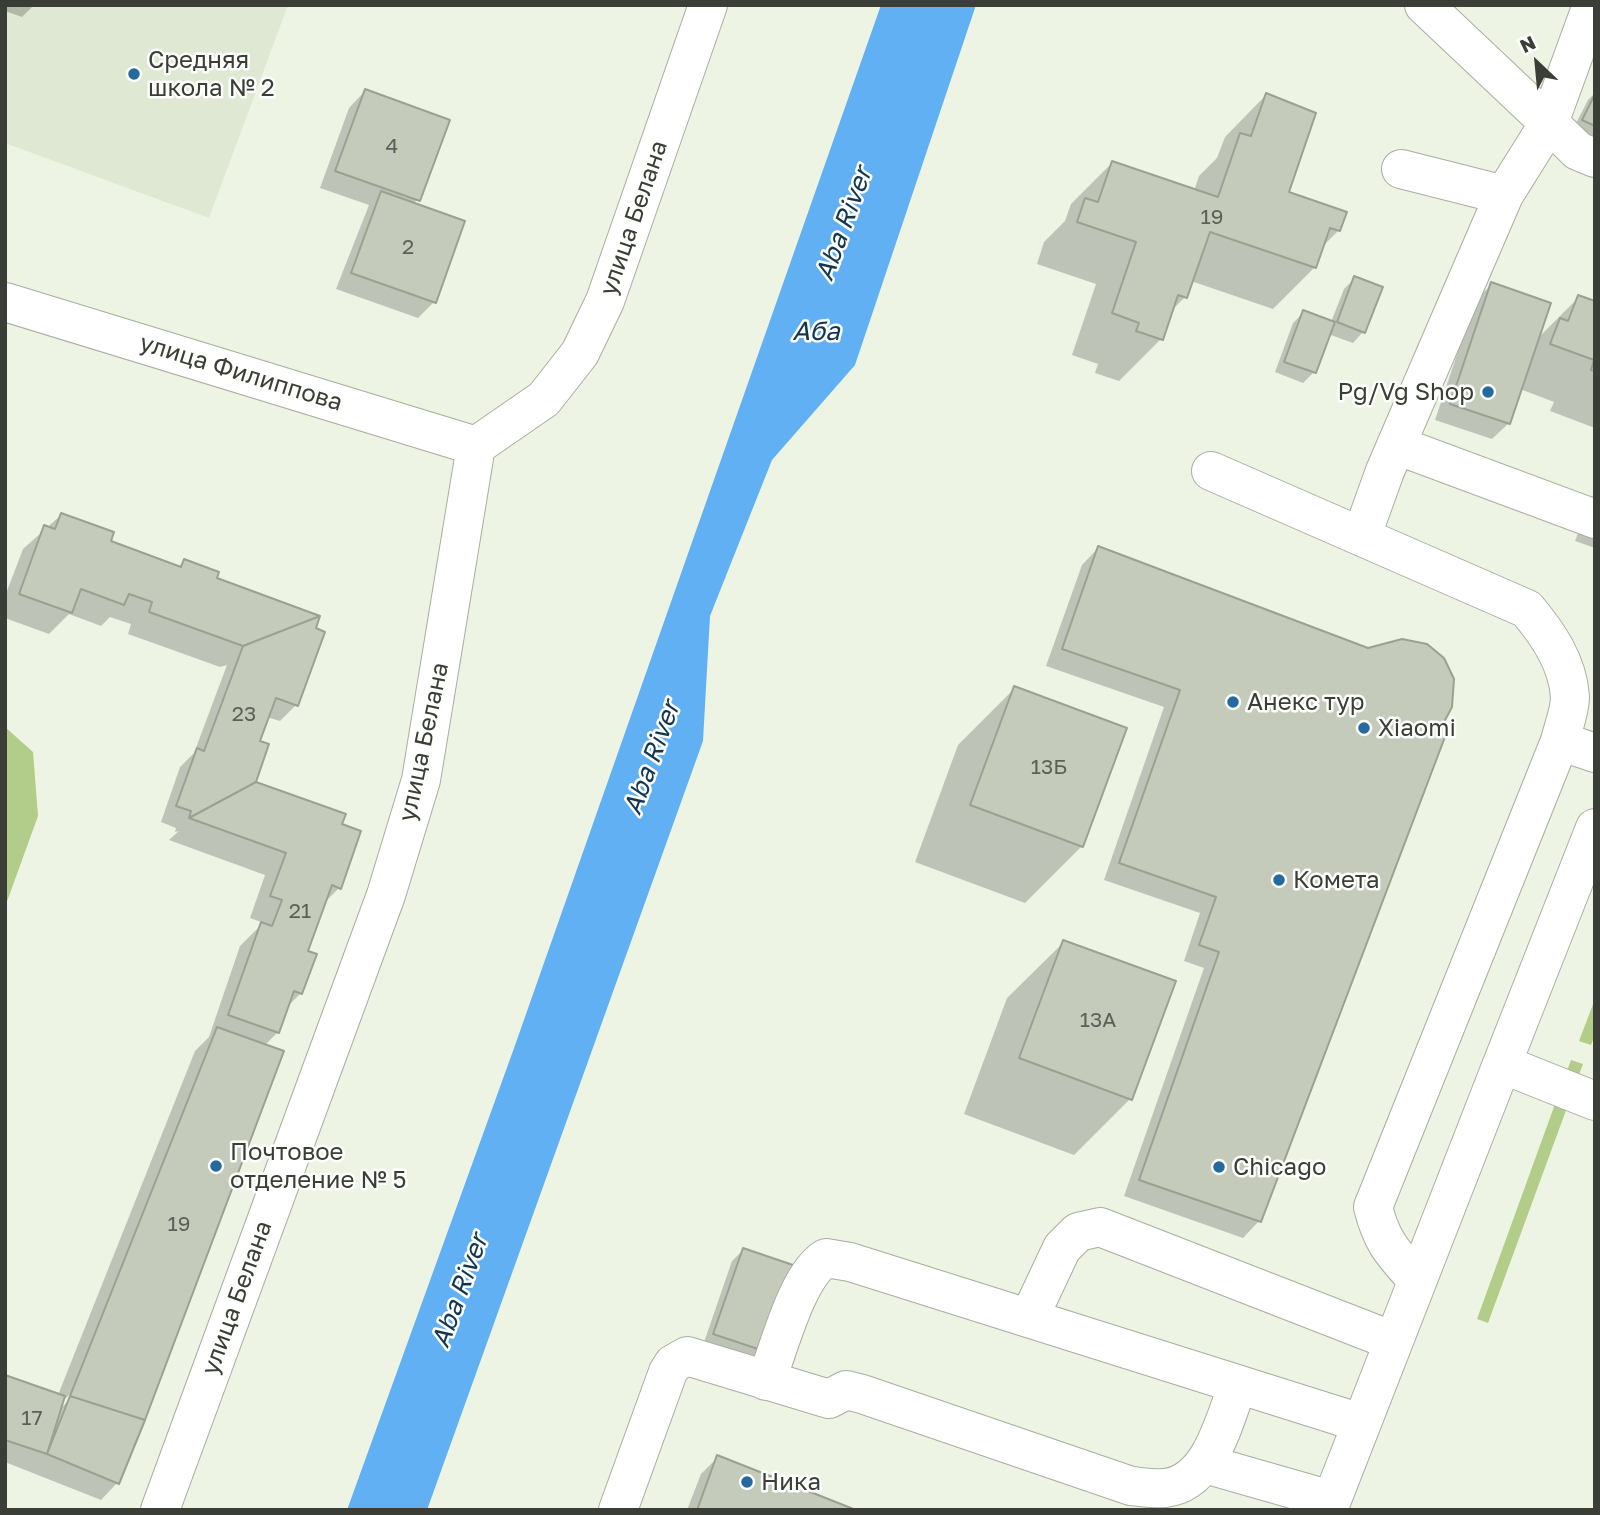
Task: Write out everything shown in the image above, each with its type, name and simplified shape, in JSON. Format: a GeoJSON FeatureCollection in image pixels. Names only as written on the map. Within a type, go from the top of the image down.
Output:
{"type":"FeatureCollection","features":[{"type":"Feature","properties":{"kind":"street","name":"улица Белана"},"geometry":{"type":"LineString","coordinates":[[160,1510],[386,895],[421,780],[476,446],[544,399],[580,353],[605,301],[708,5]]}},
{"type":"Feature","properties":{"kind":"street"},"geometry":{"type":"LineString","coordinates":[[1424,5],[1578,151],[1595,158]]}},
{"type":"Feature","properties":{"kind":"street"},"geometry":{"type":"LineString","coordinates":[[1362,536],[1396,445],[1504,195],[1549,123],[1592,5]]}},
{"type":"Feature","properties":{"kind":"street"},"geometry":{"type":"LineString","coordinates":[[1401,169],[1504,195]]}},
{"type":"Feature","properties":{"kind":"street","name":"улица Филиппова"},"geometry":{"type":"LineString","coordinates":[[5,302],[476,446]]}},
{"type":"Feature","properties":{"kind":"street"},"geometry":{"type":"LineString","coordinates":[[1396,445],[1595,519]]}},
{"type":"Feature","properties":{"kind":"street"},"geometry":{"type":"LineString","coordinates":[[1211,471],[1527,609],[1549,635],[1563,665],[1577,747],[1373,1207],[1380,1235],[1417,1280]]}},
{"type":"Feature","properties":{"kind":"street"},"geometry":{"type":"LineString","coordinates":[[1205,1464],[1330,1505],[1595,828]]}},
{"type":"Feature","properties":{"kind":"street"},"geometry":{"type":"LineString","coordinates":[[1502,1064],[1595,1101]]}},
{"type":"Feature","properties":{"kind":"street"},"geometry":{"type":"LineString","coordinates":[[1029,1318],[1062,1248],[1078,1232],[1100,1227],[1393,1340]]}},
{"type":"Feature","properties":{"kind":"street"},"geometry":{"type":"LineString","coordinates":[[766,1381],[804,1283],[813,1265],[826,1258],[850,1262],[1361,1423]]}},
{"type":"Feature","properties":{"kind":"street"},"geometry":{"type":"LineString","coordinates":[[618,1510],[673,1364],[687,1356],[829,1399],[846,1390],[862,1394],[1131,1486],[1167,1488],[1187,1479],[1205,1464],[1238,1385]]}},
{"type":"Feature","properties":{"kind":"shaded area","name":"Средняя школа № 2"},"geometry":{"type":"Polygon","coordinates":[[[5,5],[288,5],[209,218],[5,143],[5,5]]]}},
{"type":"Feature","properties":{"kind":"green space"},"geometry":{"type":"Polygon","coordinates":[[[5,727],[33,752],[38,816],[5,907],[5,727]]]}},
{"type":"Feature","properties":{"kind":"green space"},"geometry":{"type":"Polygon","coordinates":[[[1595,999],[1595,1035],[1591,1045],[1579,1041],[1595,999]]]}},
{"type":"Feature","properties":{"kind":"green space"},"geometry":{"type":"Polygon","coordinates":[[[1571,1060],[1583,1064],[1488,1323],[1477,1319],[1571,1060]]]}},
{"type":"Feature","properties":{"kind":"water","name":"Аба"},"geometry":{"type":"Polygon","coordinates":[[[881,5],[976,5],[855,365],[772,460],[710,616],[703,741],[427,1510],[347,1510],[513,1051],[881,5]]]}},
{"type":"Feature","properties":{"kind":"building"},"geometry":{"type":"Polygon","coordinates":[[[365,89],[450,120],[420,201],[335,171],[365,89]]]}},
{"type":"Feature","properties":{"kind":"building"},"geometry":{"type":"Polygon","coordinates":[[[1266,93],[1316,113],[1289,192],[1347,212],[1340,231],[1330,228],[1316,268],[1210,232],[1187,298],[1178,295],[1163,340],[1136,331],[1139,323],[1112,313],[1136,242],[1077,222],[1085,198],[1098,202],[1112,161],[1218,197],[1240,133],[1251,136],[1266,93]]]}},
{"type":"Feature","properties":{"kind":"building"},"geometry":{"type":"Polygon","coordinates":[[[1595,94],[1595,126],[1582,120],[1595,94]]]}},
{"type":"Feature","properties":{"kind":"building"},"geometry":{"type":"Polygon","coordinates":[[[381,191],[465,221],[436,303],[351,273],[381,191]]]}},
{"type":"Feature","properties":{"kind":"building"},"geometry":{"type":"Polygon","coordinates":[[[1354,276],[1383,287],[1365,333],[1337,322],[1354,276]]]}},
{"type":"Feature","properties":{"kind":"building"},"geometry":{"type":"Polygon","coordinates":[[[1491,282],[1551,303],[1510,424],[1450,404],[1491,282]]]}},
{"type":"Feature","properties":{"kind":"building"},"geometry":{"type":"Polygon","coordinates":[[[1578,295],[1595,301],[1595,371],[1591,370],[1594,360],[1550,344],[1560,318],[1568,321],[1578,295]]]}},
{"type":"Feature","properties":{"kind":"building"},"geometry":{"type":"Polygon","coordinates":[[[1303,310],[1335,322],[1316,373],[1284,362],[1303,310]]]}},
{"type":"Feature","properties":{"kind":"building"},"geometry":{"type":"Polygon","coordinates":[[[61,513],[114,532],[111,541],[181,567],[184,559],[219,572],[217,578],[320,616],[243,646],[149,612],[152,602],[129,594],[124,605],[81,589],[72,613],[19,594],[44,525],[55,529],[61,513]]]}},
{"type":"Feature","properties":{"kind":"building","name":"Комета"},"geometry":{"type":"Polygon","coordinates":[[[1098,546],[1368,648],[1402,639],[1427,644],[1444,658],[1454,679],[1452,707],[1444,722],[1448,729],[1261,1222],[1139,1180],[1219,952],[1199,945],[1216,897],[1119,863],[1180,690],[1062,649],[1098,546]]]}},
{"type":"Feature","properties":{"kind":"building"},"geometry":{"type":"Polygon","coordinates":[[[320,616],[316,628],[325,632],[298,706],[276,698],[260,741],[269,744],[256,782],[189,818],[191,811],[176,806],[197,748],[204,751],[243,646],[320,616]]]}},
{"type":"Feature","properties":{"kind":"building"},"geometry":{"type":"Polygon","coordinates":[[[1014,686],[1127,728],[1083,847],[970,805],[1014,686]]]}},
{"type":"Feature","properties":{"kind":"building"},"geometry":{"type":"Polygon","coordinates":[[[256,782],[346,814],[342,824],[361,831],[341,889],[332,885],[308,951],[317,954],[302,994],[294,991],[279,1033],[228,1015],[261,922],[272,926],[282,900],[270,896],[286,853],[189,818],[256,782]]]}},
{"type":"Feature","properties":{"kind":"building"},"geometry":{"type":"Polygon","coordinates":[[[1063,940],[1176,981],[1132,1100],[1019,1058],[1063,940]]]}},
{"type":"Feature","properties":{"kind":"building"},"geometry":{"type":"Polygon","coordinates":[[[217,1027],[284,1051],[145,1420],[70,1396],[217,1027]]]}},
{"type":"Feature","properties":{"kind":"building"},"geometry":{"type":"Polygon","coordinates":[[[743,1248],[793,1265],[764,1351],[713,1334],[743,1248]]]}},
{"type":"Feature","properties":{"kind":"building"},"geometry":{"type":"Polygon","coordinates":[[[5,1375],[65,1396],[47,1454],[5,1440],[5,1375]]]}},
{"type":"Feature","properties":{"kind":"building"},"geometry":{"type":"Polygon","coordinates":[[[70,1396],[145,1420],[119,1484],[47,1454],[70,1396]]]}},
{"type":"Feature","properties":{"kind":"building","name":"Ника"},"geometry":{"type":"Polygon","coordinates":[[[717,1455],[856,1510],[697,1510],[717,1455]]]}},
{"type":"Feature","properties":{"kind":"place","name":"Средняя школа № 2"},"geometry":{"type":"Point","coordinates":[134,74]}},
{"type":"Feature","properties":{"kind":"place","name":"Pg/Vg Shop"},"geometry":{"type":"Point","coordinates":[1488,392]}},
{"type":"Feature","properties":{"kind":"place","name":"Анекс тур"},"geometry":{"type":"Point","coordinates":[1233,702]}},
{"type":"Feature","properties":{"kind":"place","name":"Xiaomi"},"geometry":{"type":"Point","coordinates":[1364,728]}},
{"type":"Feature","properties":{"kind":"place","name":"Комета"},"geometry":{"type":"Point","coordinates":[1279,880]}},
{"type":"Feature","properties":{"kind":"place","name":"Почтовое отделение № 5"},"geometry":{"type":"Point","coordinates":[216,1166]}},
{"type":"Feature","properties":{"kind":"place","name":"Chicago"},"geometry":{"type":"Point","coordinates":[1219,1167]}},
{"type":"Feature","properties":{"kind":"place","name":"Ника"},"geometry":{"type":"Point","coordinates":[747,1482]}},
{"type":"Feature","properties":{"kind":"water label","name":"Aba River"},"geometry":{"type":"Point","coordinates":[844,224]}},
{"type":"Feature","properties":{"kind":"water label","name":"Aba River"},"geometry":{"type":"Point","coordinates":[652,758]}},
{"type":"Feature","properties":{"kind":"water label","name":"Aba River"},"geometry":{"type":"Point","coordinates":[460,1291]}}]}
